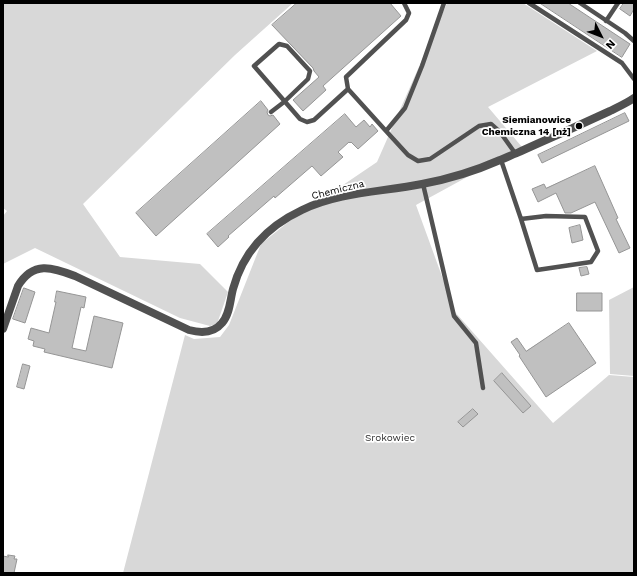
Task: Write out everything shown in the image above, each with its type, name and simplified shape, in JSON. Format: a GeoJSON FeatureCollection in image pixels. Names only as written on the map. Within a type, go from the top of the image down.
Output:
{"type":"FeatureCollection","features":[{"type":"Feature","properties":{"kind":"street","name":"Chemiczna"},"geometry":{"type":"LineString","coordinates":[[3,329],[21,280],[35,270],[48,268],[75,276],[189,330],[196,332],[207,332],[222,324],[225,320],[233,288],[246,259],[258,242],[284,219],[303,209],[338,198],[423,184],[457,176],[501,160],[627,103],[634,98]]}},
{"type":"Feature","properties":{"kind":"lane"},"geometry":{"type":"LineString","coordinates":[[404,3],[409,12],[406,20],[346,77],[348,89],[408,155],[418,161],[430,159],[479,126],[491,124],[500,132],[515,153]]}},
{"type":"Feature","properties":{"kind":"lane"},"geometry":{"type":"LineString","coordinates":[[386,131],[405,108],[422,66],[444,3]]}},
{"type":"Feature","properties":{"kind":"lane"},"geometry":{"type":"LineString","coordinates":[[529,3],[622,63],[634,79]]}},
{"type":"Feature","properties":{"kind":"lane"},"geometry":{"type":"LineString","coordinates":[[580,3],[625,33],[634,41]]}},
{"type":"Feature","properties":{"kind":"lane"},"geometry":{"type":"LineString","coordinates":[[606,21],[618,3]]}},
{"type":"Feature","properties":{"kind":"lane"},"geometry":{"type":"LineString","coordinates":[[271,112],[284,102],[308,79],[310,71],[287,46],[279,44],[254,66],[284,102],[300,119],[307,122],[314,120],[348,89]]}},
{"type":"Feature","properties":{"kind":"lane"},"geometry":{"type":"LineString","coordinates":[[501,160],[537,270],[591,262],[598,251],[585,217],[546,216],[521,219]]}},
{"type":"Feature","properties":{"kind":"lane"},"geometry":{"type":"LineString","coordinates":[[423,184],[454,316],[476,343],[483,388]]}},
{"type":"Feature","properties":{"kind":"green space"},"geometry":{"type":"Polygon","coordinates":[[[3,3],[293,3],[235,55],[83,204],[120,257],[200,264],[228,292],[217,324],[210,326],[180,318],[35,248],[3,264],[3,216],[7,211],[3,208],[3,3]]]}},
{"type":"Feature","properties":{"kind":"green space","name":"Srokowiec"},"geometry":{"type":"Polygon","coordinates":[[[447,3],[523,3],[597,51],[488,107],[522,147],[416,205],[455,312],[553,423],[609,375],[634,377],[634,573],[123,573],[185,335],[194,339],[220,337],[229,325],[261,244],[287,223],[377,162],[447,3]]]}},
{"type":"Feature","properties":{"kind":"green space"},"geometry":{"type":"Polygon","coordinates":[[[634,287],[634,376],[610,374],[609,300],[634,287]]]}},
{"type":"Feature","properties":{"kind":"building"},"geometry":{"type":"Polygon","coordinates":[[[297,3],[390,3],[401,16],[323,86],[326,90],[303,111],[293,100],[319,77],[313,68],[272,25],[297,3]]]}},
{"type":"Feature","properties":{"kind":"building"},"geometry":{"type":"Polygon","coordinates":[[[540,3],[568,3],[630,44],[622,57],[540,3]]]}},
{"type":"Feature","properties":{"kind":"building"},"geometry":{"type":"Polygon","coordinates":[[[624,3],[634,3],[634,9],[630,16],[620,9],[624,3]]]}},
{"type":"Feature","properties":{"kind":"building"},"geometry":{"type":"Polygon","coordinates":[[[261,101],[268,110],[268,115],[273,115],[280,124],[156,236],[136,213],[261,101]]]}},
{"type":"Feature","properties":{"kind":"building"},"geometry":{"type":"Polygon","coordinates":[[[625,113],[629,121],[542,163],[538,155],[625,113]]]}},
{"type":"Feature","properties":{"kind":"building"},"geometry":{"type":"Polygon","coordinates":[[[345,114],[356,127],[364,120],[370,127],[372,124],[378,131],[358,149],[351,142],[349,142],[338,152],[343,157],[321,176],[312,166],[275,198],[274,196],[228,236],[229,237],[218,247],[207,234],[345,114]]]}},
{"type":"Feature","properties":{"kind":"building"},"geometry":{"type":"Polygon","coordinates":[[[595,166],[618,218],[616,219],[630,248],[619,253],[595,202],[571,213],[565,213],[556,193],[538,202],[532,189],[544,184],[546,188],[595,166]]]}},
{"type":"Feature","properties":{"kind":"building"},"geometry":{"type":"Polygon","coordinates":[[[580,225],[583,240],[572,243],[569,228],[580,225]]]}},
{"type":"Feature","properties":{"kind":"building"},"geometry":{"type":"Polygon","coordinates":[[[587,267],[589,274],[581,276],[579,268],[587,267]]]}},
{"type":"Feature","properties":{"kind":"building"},"geometry":{"type":"Polygon","coordinates":[[[24,288],[35,292],[25,323],[13,319],[24,288]]]}},
{"type":"Feature","properties":{"kind":"building"},"geometry":{"type":"Polygon","coordinates":[[[57,291],[86,297],[84,308],[81,307],[72,348],[86,351],[94,316],[123,323],[112,368],[44,352],[45,349],[33,346],[34,341],[28,339],[31,328],[49,333],[57,291]]]}},
{"type":"Feature","properties":{"kind":"building"},"geometry":{"type":"Polygon","coordinates":[[[577,293],[602,293],[602,311],[577,311],[577,293]]]}},
{"type":"Feature","properties":{"kind":"building"},"geometry":{"type":"Polygon","coordinates":[[[569,323],[596,363],[546,397],[511,342],[517,338],[526,351],[569,323]]]}},
{"type":"Feature","properties":{"kind":"building"},"geometry":{"type":"Polygon","coordinates":[[[23,364],[30,366],[24,389],[17,387],[23,364]]]}},
{"type":"Feature","properties":{"kind":"building"},"geometry":{"type":"Polygon","coordinates":[[[502,373],[531,406],[523,413],[494,381],[502,373]]]}},
{"type":"Feature","properties":{"kind":"building"},"geometry":{"type":"Polygon","coordinates":[[[473,409],[478,414],[463,427],[458,422],[473,409]]]}},
{"type":"Feature","properties":{"kind":"building"},"geometry":{"type":"Polygon","coordinates":[[[8,555],[15,556],[14,559],[17,559],[14,573],[3,573],[3,556],[8,557],[8,555]]]}},
{"type":"Feature","properties":{"kind":"place","name":"Siemianowice Chemiczna 14 [nż]"},"geometry":{"type":"Point","coordinates":[579,126]}}]}
